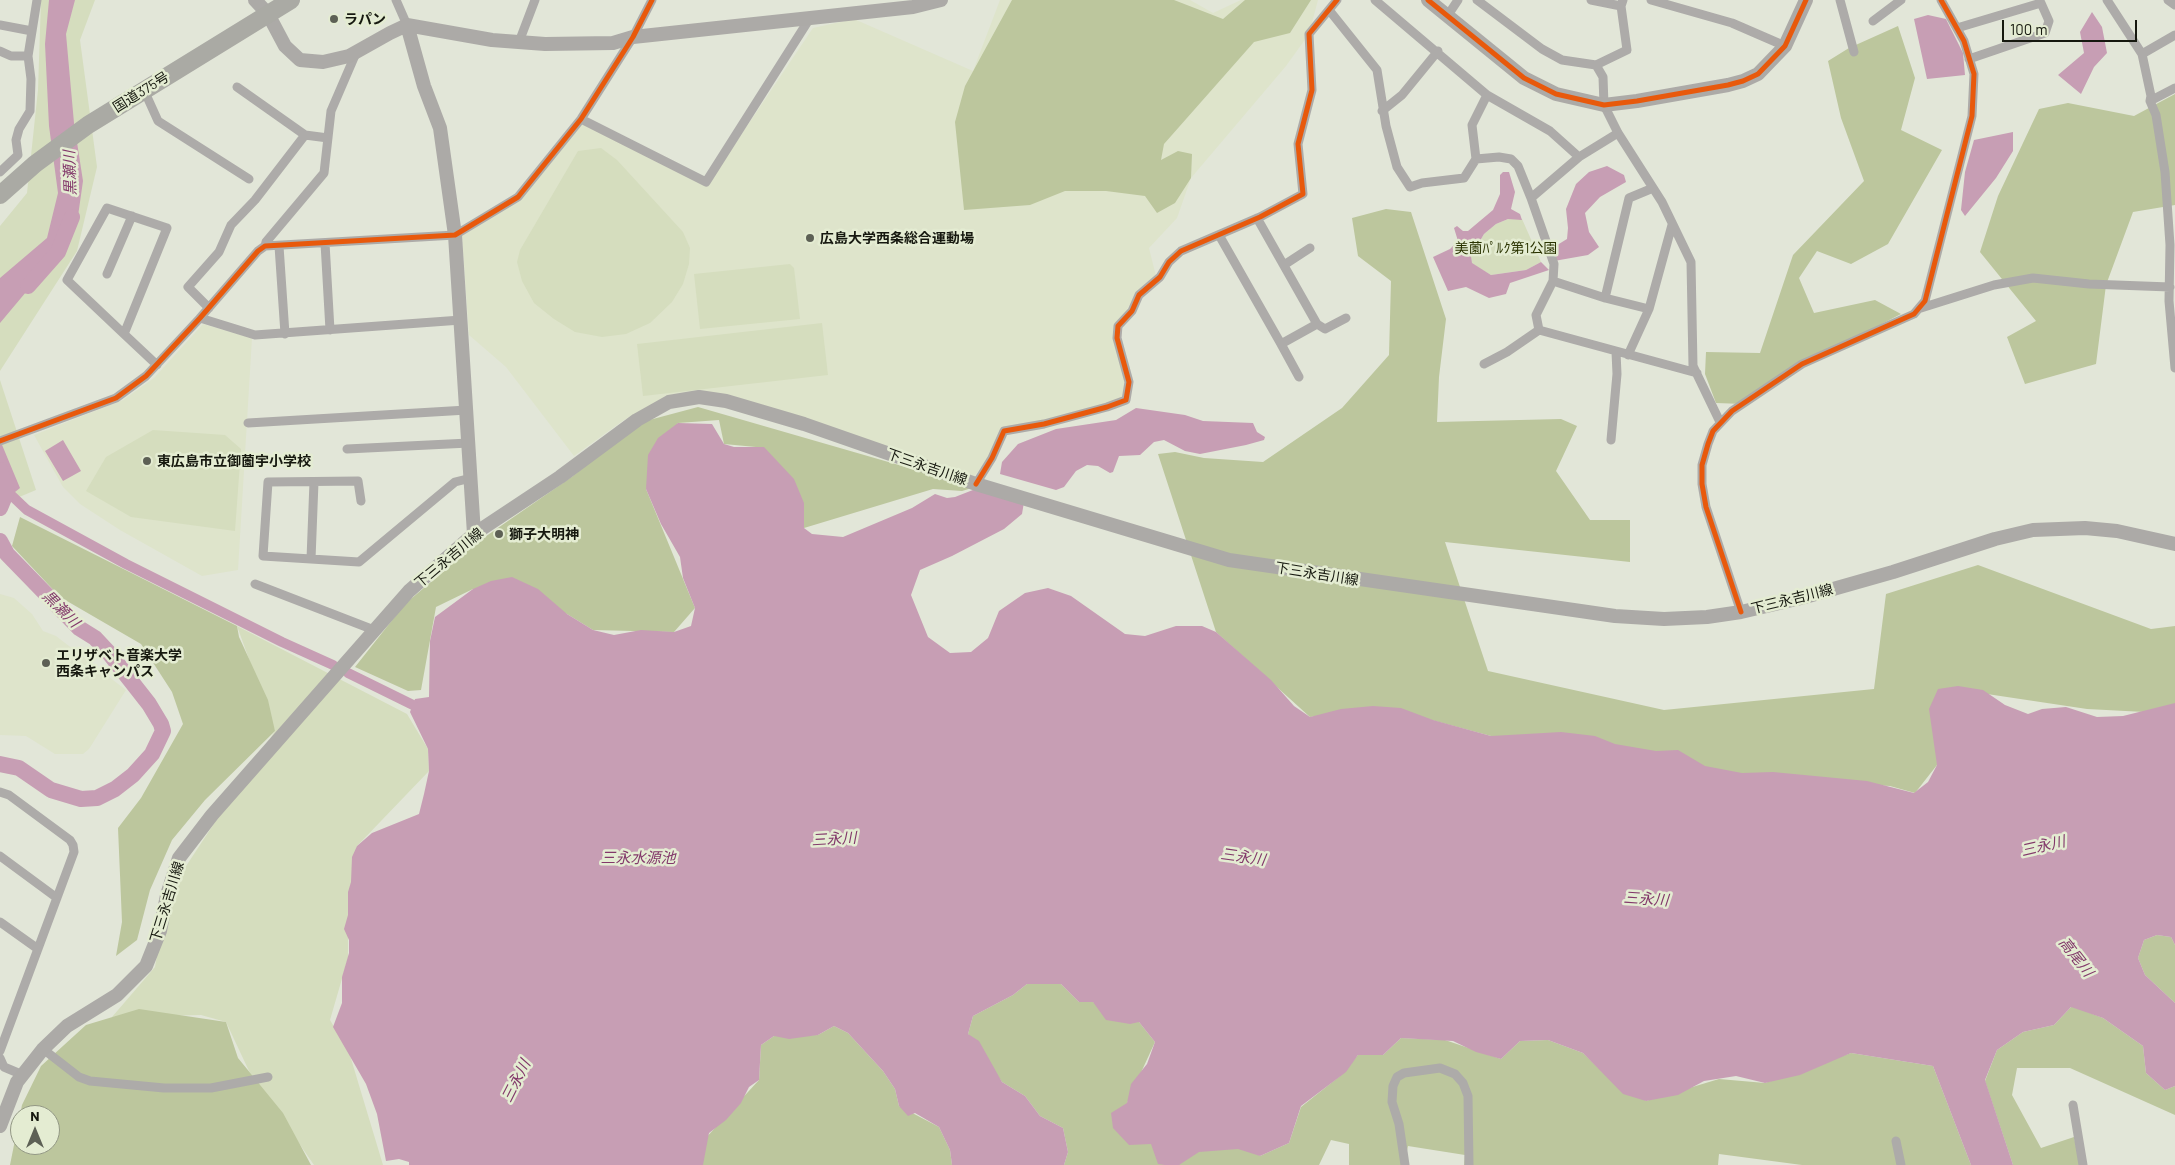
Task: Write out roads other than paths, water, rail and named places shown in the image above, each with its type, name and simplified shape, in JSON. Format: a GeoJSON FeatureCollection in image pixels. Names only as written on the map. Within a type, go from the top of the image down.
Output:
{"type":"FeatureCollection","features":[{"type":"Feature","properties":{"kind":"highway","name":"国道375号"},"geometry":{"type":"LineString","coordinates":[[0,195],[35,164],[88,125],[291,0]]}},
{"type":"Feature","properties":{"kind":"main road"},"geometry":{"type":"LineString","coordinates":[[256,0],[268,14],[285,46],[300,60],[323,62],[356,53],[390,32],[407,25],[492,40],[613,44],[633,37],[913,7],[941,0]]}},
{"type":"Feature","properties":{"kind":"main road"},"geometry":{"type":"LineString","coordinates":[[1428,0],[1524,78],[1556,94],[1604,105],[1637,101],[1744,81],[1758,74],[1785,46],[1806,0]]}},
{"type":"Feature","properties":{"kind":"main road"},"geometry":{"type":"LineString","coordinates":[[407,25],[424,86],[440,128],[455,236],[474,534]]}},
{"type":"Feature","properties":{"kind":"main road","name":"下三永吉川線"},"geometry":{"type":"LineString","coordinates":[[0,1126],[17,1082],[42,1049],[67,1026],[118,995],[146,966],[160,931],[167,895],[179,858],[212,815],[409,591],[474,534],[560,477],[637,420],[669,402],[699,397],[726,401],[804,424],[976,484],[1136,533],[1247,563],[1615,616],[1664,619],[1707,617],[1741,612],[1805,597],[1893,572],[1995,539],[2033,530],[2085,528],[2117,531],[2175,544]]}},
{"type":"Feature","properties":{"kind":"street"},"geometry":{"type":"LineString","coordinates":[[0,172],[18,155],[16,140],[19,129],[30,111],[31,79],[28,56],[37,0]]}},
{"type":"Feature","properties":{"kind":"street"},"geometry":{"type":"LineString","coordinates":[[396,0],[407,25]]}},
{"type":"Feature","properties":{"kind":"street"},"geometry":{"type":"LineString","coordinates":[[519,42],[535,0]]}},
{"type":"Feature","properties":{"kind":"street"},"geometry":{"type":"LineString","coordinates":[[265,246],[455,236],[518,197],[581,119],[633,37],[652,0]]}},
{"type":"Feature","properties":{"kind":"street"},"geometry":{"type":"LineString","coordinates":[[976,484],[992,458],[1004,431],[1044,424],[1107,408],[1126,400],[1129,382],[1117,338],[1118,326],[1132,311],[1139,296],[1160,277],[1175,256],[1181,251],[1257,218],[1303,194],[1298,144],[1312,90],[1309,34],[1336,0]]}},
{"type":"Feature","properties":{"kind":"street"},"geometry":{"type":"LineString","coordinates":[[1375,0],[1438,51],[1487,95],[1550,131],[1579,157]]}},
{"type":"Feature","properties":{"kind":"street"},"geometry":{"type":"LineString","coordinates":[[1448,15],[1458,0]]}},
{"type":"Feature","properties":{"kind":"street"},"geometry":{"type":"LineString","coordinates":[[1477,0],[1542,49],[1562,60],[1596,65],[1627,50],[1622,3],[1591,0]]}},
{"type":"Feature","properties":{"kind":"street"},"geometry":{"type":"LineString","coordinates":[[1651,0],[1732,23],[1785,46]]}},
{"type":"Feature","properties":{"kind":"street"},"geometry":{"type":"LineString","coordinates":[[1840,0],[1854,52]]}},
{"type":"Feature","properties":{"kind":"street"},"geometry":{"type":"LineString","coordinates":[[1873,21],[1901,0]]}},
{"type":"Feature","properties":{"kind":"street"},"geometry":{"type":"LineString","coordinates":[[1741,612],[1716,542],[1702,484],[1702,465],[1708,444],[1713,431],[1732,411],[1802,364],[1854,339],[1887,327],[1914,314],[1926,301],[1968,135],[1974,82],[1969,59],[1957,28],[1941,0]]}},
{"type":"Feature","properties":{"kind":"street"},"geometry":{"type":"LineString","coordinates":[[2106,0],[2142,54],[2151,96],[2150,100],[2156,115],[2165,172],[2170,245],[2169,301],[2175,368]]}},
{"type":"Feature","properties":{"kind":"street"},"geometry":{"type":"LineString","coordinates":[[2168,0],[2175,5]]}},
{"type":"Feature","properties":{"kind":"street"},"geometry":{"type":"LineString","coordinates":[[1957,28],[2041,3],[2049,21],[2045,33],[1969,59]]}},
{"type":"Feature","properties":{"kind":"street"},"geometry":{"type":"LineString","coordinates":[[1329,10],[1377,70],[1382,112],[1397,167],[1410,187],[1422,183],[1464,178],[1476,159],[1472,126],[1487,95]]}},
{"type":"Feature","properties":{"kind":"street"},"geometry":{"type":"LineString","coordinates":[[581,119],[706,182],[810,18]]}},
{"type":"Feature","properties":{"kind":"street"},"geometry":{"type":"LineString","coordinates":[[0,25],[32,31]]}},
{"type":"Feature","properties":{"kind":"street"},"geometry":{"type":"LineString","coordinates":[[2142,54],[2175,35]]}},
{"type":"Feature","properties":{"kind":"street"},"geometry":{"type":"LineString","coordinates":[[0,51],[11,56],[28,56]]}},
{"type":"Feature","properties":{"kind":"street"},"geometry":{"type":"LineString","coordinates":[[1382,112],[1402,95],[1438,51]]}},
{"type":"Feature","properties":{"kind":"street"},"geometry":{"type":"LineString","coordinates":[[4,440],[116,398],[146,376],[200,318],[258,251],[265,246],[266,242],[324,173],[331,111],[356,53]]}},
{"type":"Feature","properties":{"kind":"street"},"geometry":{"type":"LineString","coordinates":[[1596,65],[1603,77],[1604,105],[1618,133],[1652,188],[1691,262],[1693,366],[1720,422]]}},
{"type":"Feature","properties":{"kind":"street"},"geometry":{"type":"LineString","coordinates":[[237,87],[305,135],[328,138]]}},
{"type":"Feature","properties":{"kind":"street"},"geometry":{"type":"LineString","coordinates":[[2150,100],[2175,88]]}},
{"type":"Feature","properties":{"kind":"street"},"geometry":{"type":"LineString","coordinates":[[144,90],[158,121],[249,179]]}},
{"type":"Feature","properties":{"kind":"street"},"geometry":{"type":"LineString","coordinates":[[1531,198],[1579,157],[1618,133]]}},
{"type":"Feature","properties":{"kind":"street"},"geometry":{"type":"LineString","coordinates":[[209,308],[188,287],[219,252],[230,225],[267,185],[305,135]]}},
{"type":"Feature","properties":{"kind":"street"},"geometry":{"type":"LineString","coordinates":[[1476,159],[1511,159],[1518,166],[1531,198],[1554,264],[1553,281],[1536,315],[1539,330]]}},
{"type":"Feature","properties":{"kind":"street"},"geometry":{"type":"LineString","coordinates":[[1605,298],[1629,198],[1652,188]]}},
{"type":"Feature","properties":{"kind":"street"},"geometry":{"type":"LineString","coordinates":[[124,334],[167,228],[107,208],[67,280],[124,334],[157,365]]}},
{"type":"Feature","properties":{"kind":"street"},"geometry":{"type":"LineString","coordinates":[[107,274],[132,216]]}},
{"type":"Feature","properties":{"kind":"street"},"geometry":{"type":"LineString","coordinates":[[1257,218],[1317,324],[1325,329],[1346,318]]}},
{"type":"Feature","properties":{"kind":"street"},"geometry":{"type":"LineString","coordinates":[[1628,355],[1649,309],[1672,225]]}},
{"type":"Feature","properties":{"kind":"street"},"geometry":{"type":"LineString","coordinates":[[1219,235],[1299,377]]}},
{"type":"Feature","properties":{"kind":"street"},"geometry":{"type":"LineString","coordinates":[[325,243],[330,330]]}},
{"type":"Feature","properties":{"kind":"street"},"geometry":{"type":"LineString","coordinates":[[279,246],[285,334]]}},
{"type":"Feature","properties":{"kind":"street"},"geometry":{"type":"LineString","coordinates":[[1284,265],[1310,248]]}},
{"type":"Feature","properties":{"kind":"street"},"geometry":{"type":"LineString","coordinates":[[1920,308],[1994,285],[2033,278],[2089,284],[2170,287]]}},
{"type":"Feature","properties":{"kind":"street"},"geometry":{"type":"LineString","coordinates":[[1553,281],[1605,298],[1649,309]]}},
{"type":"Feature","properties":{"kind":"street"},"geometry":{"type":"LineString","coordinates":[[200,318],[255,335],[461,320]]}},
{"type":"Feature","properties":{"kind":"street"},"geometry":{"type":"LineString","coordinates":[[1281,344],[1317,324]]}},
{"type":"Feature","properties":{"kind":"street"},"geometry":{"type":"LineString","coordinates":[[1539,330],[1697,373]]}},
{"type":"Feature","properties":{"kind":"street"},"geometry":{"type":"LineString","coordinates":[[1484,364],[1508,352],[1539,330]]}},
{"type":"Feature","properties":{"kind":"street"},"geometry":{"type":"LineString","coordinates":[[1611,440],[1617,374],[1616,352]]}},
{"type":"Feature","properties":{"kind":"street"},"geometry":{"type":"LineString","coordinates":[[248,423],[467,410]]}},
{"type":"Feature","properties":{"kind":"street"},"geometry":{"type":"LineString","coordinates":[[347,449],[469,443]]}},
{"type":"Feature","properties":{"kind":"street"},"geometry":{"type":"LineString","coordinates":[[361,501],[358,481],[268,482],[263,556],[358,562],[455,482],[471,478]]}},
{"type":"Feature","properties":{"kind":"street"},"geometry":{"type":"LineString","coordinates":[[311,559],[314,482]]}},
{"type":"Feature","properties":{"kind":"street"},"geometry":{"type":"LineString","coordinates":[[255,584],[374,630]]}},
{"type":"Feature","properties":{"kind":"street"},"geometry":{"type":"LineString","coordinates":[[0,792],[9,794],[70,840],[74,852],[0,1051]]}},
{"type":"Feature","properties":{"kind":"street"},"geometry":{"type":"LineString","coordinates":[[0,856],[57,898]]}},
{"type":"Feature","properties":{"kind":"street"},"geometry":{"type":"LineString","coordinates":[[0,922],[38,949]]}},
{"type":"Feature","properties":{"kind":"street"},"geometry":{"type":"LineString","coordinates":[[42,1049],[80,1077],[90,1081],[164,1088],[211,1088],[268,1077]]}},
{"type":"Feature","properties":{"kind":"street"},"geometry":{"type":"LineString","coordinates":[[0,1058],[4,1067],[22,1075]]}},
{"type":"Feature","properties":{"kind":"street"},"geometry":{"type":"LineString","coordinates":[[1405,1165],[1400,1124],[1392,1102],[1393,1086],[1397,1076],[1404,1073],[1440,1068],[1455,1074],[1466,1089],[1469,1165]]}},
{"type":"Feature","properties":{"kind":"street"},"geometry":{"type":"LineString","coordinates":[[2073,1105],[2083,1165]]}},
{"type":"Feature","properties":{"kind":"street"},"geometry":{"type":"LineString","coordinates":[[1896,1141],[1901,1165]]}},
{"type":"Feature","properties":{"kind":"water"},"geometry":{"type":"Polygon","coordinates":[[[49,0],[75,0],[66,34],[74,123],[83,181],[78,216],[47,267],[0,323],[0,278],[47,238],[58,193],[49,126],[45,44],[49,0]]]}},
{"type":"Feature","properties":{"kind":"water"},"geometry":{"type":"Polygon","coordinates":[[[2092,12],[2102,27],[2107,53],[2094,67],[2081,94],[2058,75],[2084,53],[2080,32],[2092,12]]]}},
{"type":"Feature","properties":{"kind":"water"},"geometry":{"type":"Polygon","coordinates":[[[1928,15],[1946,19],[1963,53],[1965,75],[1927,79],[1914,19],[1928,15]]]}},
{"type":"Feature","properties":{"kind":"water"},"geometry":{"type":"Polygon","coordinates":[[[2013,132],[2013,151],[1996,178],[1965,216],[1961,210],[1965,172],[1974,140],[2013,132]]]}},
{"type":"Feature","properties":{"kind":"water"},"geometry":{"type":"Polygon","coordinates":[[[1607,166],[1624,175],[1626,182],[1600,197],[1585,213],[1589,232],[1599,247],[1588,255],[1554,261],[1554,247],[1567,239],[1566,209],[1576,184],[1589,172],[1607,166]]]}},
{"type":"Feature","properties":{"kind":"water"},"geometry":{"type":"Polygon","coordinates":[[[1503,172],[1509,172],[1515,192],[1511,209],[1520,214],[1522,220],[1508,219],[1496,224],[1484,234],[1471,256],[1472,263],[1491,275],[1526,270],[1541,262],[1549,270],[1510,283],[1506,294],[1489,298],[1466,287],[1448,291],[1433,257],[1450,249],[1458,241],[1454,228],[1457,226],[1463,231],[1468,231],[1493,210],[1500,194],[1500,175],[1503,172]]]}},
{"type":"Feature","properties":{"kind":"water"},"geometry":{"type":"Polygon","coordinates":[[[1136,408],[1185,415],[1203,421],[1253,423],[1257,432],[1265,437],[1264,440],[1246,445],[1200,454],[1185,451],[1164,440],[1154,442],[1140,455],[1119,456],[1113,472],[1110,473],[1098,466],[1087,465],[1076,471],[1064,487],[1056,490],[1000,474],[1002,462],[1018,444],[1056,429],[1116,420],[1136,408]]]}},
{"type":"Feature","properties":{"kind":"water","name":"三永水源池"},"geometry":{"type":"Polygon","coordinates":[[[678,423],[712,424],[724,444],[734,447],[764,447],[794,479],[804,503],[804,528],[812,534],[843,537],[912,508],[935,494],[947,498],[955,497],[978,488],[1024,502],[1022,514],[1004,529],[920,570],[911,595],[928,637],[950,653],[971,652],[988,638],[999,611],[1025,593],[1048,588],[1071,596],[1125,634],[1145,636],[1176,626],[1202,626],[1216,632],[1271,680],[1294,706],[1310,717],[1341,709],[1373,706],[1401,708],[1433,720],[1491,736],[1561,732],[1595,736],[1615,744],[1656,751],[1678,750],[1705,766],[1742,773],[1773,772],[1867,781],[1914,793],[1928,782],[1937,765],[1929,709],[1938,689],[1958,686],[1983,690],[2005,705],[2028,714],[2042,709],[2066,707],[2097,717],[2123,716],[2175,703],[2175,945],[2171,937],[2157,935],[2144,940],[2138,958],[2145,975],[2175,1003],[2175,1086],[2165,1090],[2146,1073],[2143,1046],[2103,1018],[2071,1007],[2054,1025],[2023,1032],[1997,1050],[1985,1080],[2013,1165],[1971,1165],[1933,1066],[1851,1053],[1800,1075],[1765,1083],[1736,1076],[1704,1081],[1678,1095],[1646,1101],[1623,1094],[1583,1053],[1548,1040],[1520,1041],[1501,1059],[1476,1052],[1453,1041],[1401,1038],[1383,1055],[1358,1055],[1346,1072],[1301,1106],[1289,1143],[1260,1156],[1238,1149],[1199,1152],[1179,1165],[1165,1165],[1158,1164],[1151,1144],[1129,1145],[1113,1128],[1111,1113],[1127,1103],[1131,1084],[1147,1064],[1155,1042],[1139,1022],[1130,1024],[1106,1020],[1093,1002],[1079,1002],[1061,984],[1027,984],[1013,995],[973,1016],[968,1034],[979,1041],[1002,1082],[1025,1096],[1040,1116],[1063,1128],[1068,1152],[1064,1165],[952,1165],[950,1150],[939,1127],[915,1113],[908,1116],[899,1106],[895,1089],[883,1071],[848,1033],[834,1026],[818,1035],[789,1039],[774,1036],[761,1045],[759,1080],[749,1087],[741,1103],[726,1120],[709,1133],[703,1165],[409,1165],[409,1162],[399,1159],[386,1161],[377,1114],[366,1084],[333,1027],[342,1003],[342,977],[349,953],[349,940],[344,929],[348,915],[348,892],[351,882],[352,857],[357,846],[372,833],[419,814],[424,794],[429,771],[428,749],[410,712],[415,699],[429,697],[430,641],[435,617],[473,589],[491,581],[512,577],[538,589],[567,614],[593,630],[614,635],[641,630],[674,632],[691,626],[695,608],[683,578],[680,557],[661,524],[646,489],[648,455],[658,438],[678,423]]]}},
{"type":"Feature","properties":{"kind":"water"},"geometry":{"type":"Polygon","coordinates":[[[0,440],[20,488],[0,504],[0,440]]]}},
{"type":"Feature","properties":{"kind":"water"},"geometry":{"type":"Polygon","coordinates":[[[63,440],[81,471],[63,481],[45,451],[63,440]]]}},
{"type":"Feature","properties":{"kind":"waterway","name":"黒瀬川"},"geometry":{"type":"LineString","coordinates":[[28,286],[58,252],[72,217]]}},
{"type":"Feature","properties":{"kind":"waterway","name":"黒瀬川"},"geometry":{"type":"LineString","coordinates":[[0,470],[7,491],[0,508]]}},
{"type":"Feature","properties":{"kind":"waterway"},"geometry":{"type":"LineString","coordinates":[[7,491],[27,510],[126,564],[282,642],[333,665]]}},
{"type":"Feature","properties":{"kind":"waterway","name":"黒瀬川"},"geometry":{"type":"LineString","coordinates":[[0,541],[7,554],[79,628],[95,638],[109,653],[149,704],[163,731],[152,754],[133,775],[115,789],[97,798],[81,799],[51,790],[19,768],[0,764]]}},
{"type":"Feature","properties":{"kind":"waterway"},"geometry":{"type":"LineString","coordinates":[[348,673],[413,705]]}},
{"type":"Feature","properties":{"kind":"place","name":"ラパン"},"geometry":{"type":"Point","coordinates":[334,19]}},
{"type":"Feature","properties":{"kind":"place","name":"広島大学西条総合運動場"},"geometry":{"type":"Point","coordinates":[810,238]}},
{"type":"Feature","properties":{"kind":"place","name":"東広島市立御薗宇小学校"},"geometry":{"type":"Point","coordinates":[147,461]}},
{"type":"Feature","properties":{"kind":"place","name":"獅子大明神"},"geometry":{"type":"Point","coordinates":[499,534]}},
{"type":"Feature","properties":{"kind":"place","name":"エリザベト音楽大学 西条キャンパス"},"geometry":{"type":"Point","coordinates":[46,663]}},
{"type":"Feature","properties":{"kind":"park label","name":"美薗ﾊﾟﾙｸ第1公園"},"geometry":{"type":"Point","coordinates":[1506,248]}},
{"type":"Feature","properties":{"kind":"water label","name":"三永川"},"geometry":{"type":"Point","coordinates":[834,839]}},
{"type":"Feature","properties":{"kind":"water label","name":"三永川"},"geometry":{"type":"Point","coordinates":[2043,846]}},
{"type":"Feature","properties":{"kind":"water label","name":"三永川"},"geometry":{"type":"Point","coordinates":[1243,857]}},
{"type":"Feature","properties":{"kind":"water label","name":"三永川"},"geometry":{"type":"Point","coordinates":[1646,899]}},
{"type":"Feature","properties":{"kind":"water label","name":"高尾川"},"geometry":{"type":"Point","coordinates":[2076,957]}},
{"type":"Feature","properties":{"kind":"water label","name":"三永川"},"geometry":{"type":"Point","coordinates":[516,1081]}}]}
